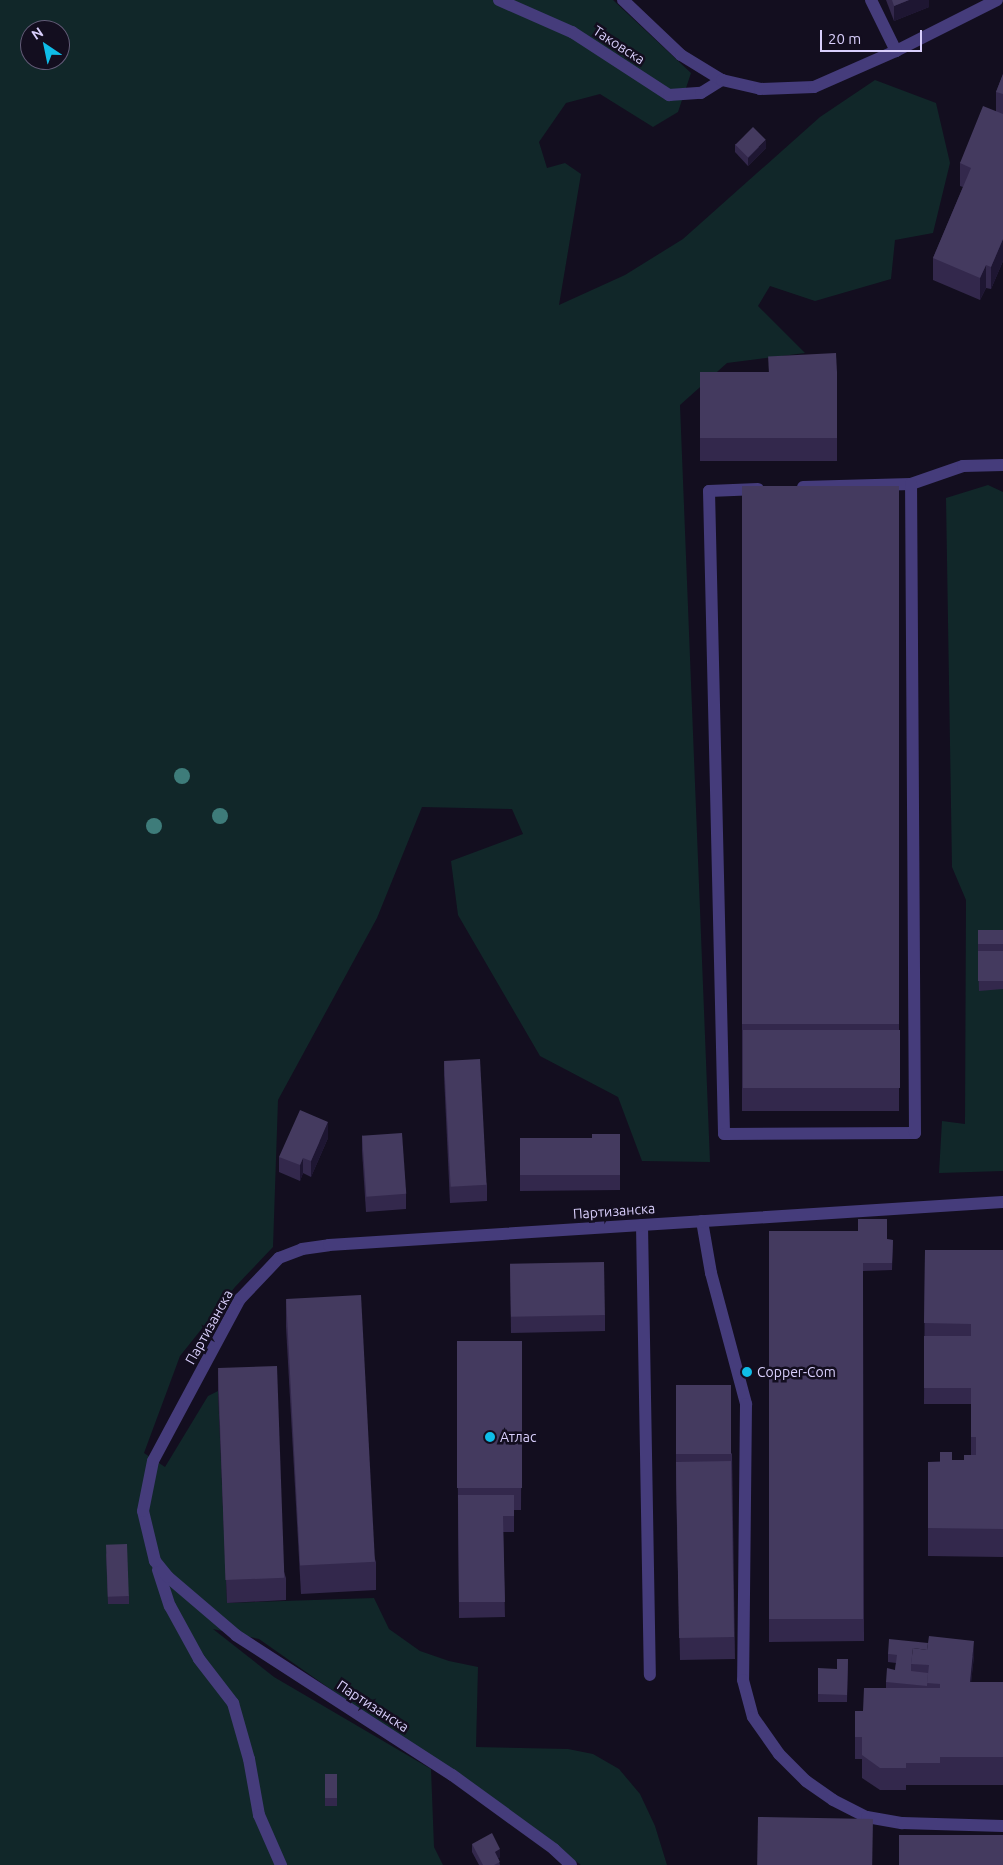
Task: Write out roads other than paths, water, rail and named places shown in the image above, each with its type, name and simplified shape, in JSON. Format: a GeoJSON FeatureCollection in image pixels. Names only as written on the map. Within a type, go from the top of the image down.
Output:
{"type":"FeatureCollection","features":[{"type":"Feature","properties":{"kind":"street","name":"Таковска"},"geometry":{"type":"LineString","coordinates":[[499,0],[572,32],[669,95],[701,93],[722,80]]}},
{"type":"Feature","properties":{"kind":"street"},"geometry":{"type":"LineString","coordinates":[[623,0],[681,55],[722,80],[760,89],[814,87],[896,51],[997,0]]}},
{"type":"Feature","properties":{"kind":"street"},"geometry":{"type":"LineString","coordinates":[[871,0],[896,51]]}},
{"type":"Feature","properties":{"kind":"street"},"geometry":{"type":"LineString","coordinates":[[786,488],[911,484],[963,466],[1003,465]]}},
{"type":"Feature","properties":{"kind":"street"},"geometry":{"type":"LineString","coordinates":[[767,489],[710,490],[724,1134],[916,1132],[911,484]]}},
{"type":"Feature","properties":{"kind":"street","name":"Партизанска"},"geometry":{"type":"LineString","coordinates":[[571,1865],[554,1849],[452,1775],[236,1635],[168,1577],[155,1560],[143,1511],[153,1461],[240,1299],[279,1258],[302,1249],[330,1245],[1003,1202]]}},
{"type":"Feature","properties":{"kind":"street"},"geometry":{"type":"LineString","coordinates":[[702,1221],[711,1273],[746,1404],[743,1680],[752,1717],[779,1754],[806,1781],[833,1800],[867,1817],[939,1825],[1003,1826]]}},
{"type":"Feature","properties":{"kind":"street"},"geometry":{"type":"LineString","coordinates":[[642,1224],[650,1675]]}},
{"type":"Feature","properties":{"kind":"street"},"geometry":{"type":"LineString","coordinates":[[155,1560],[170,1606],[199,1659],[233,1703],[259,1815],[281,1865]]}},
{"type":"Feature","properties":{"kind":"place","name":"Copper-Com"},"geometry":{"type":"Point","coordinates":[747,1372]}},
{"type":"Feature","properties":{"kind":"place","name":"Атлас"},"geometry":{"type":"Point","coordinates":[490,1437]}}]}
